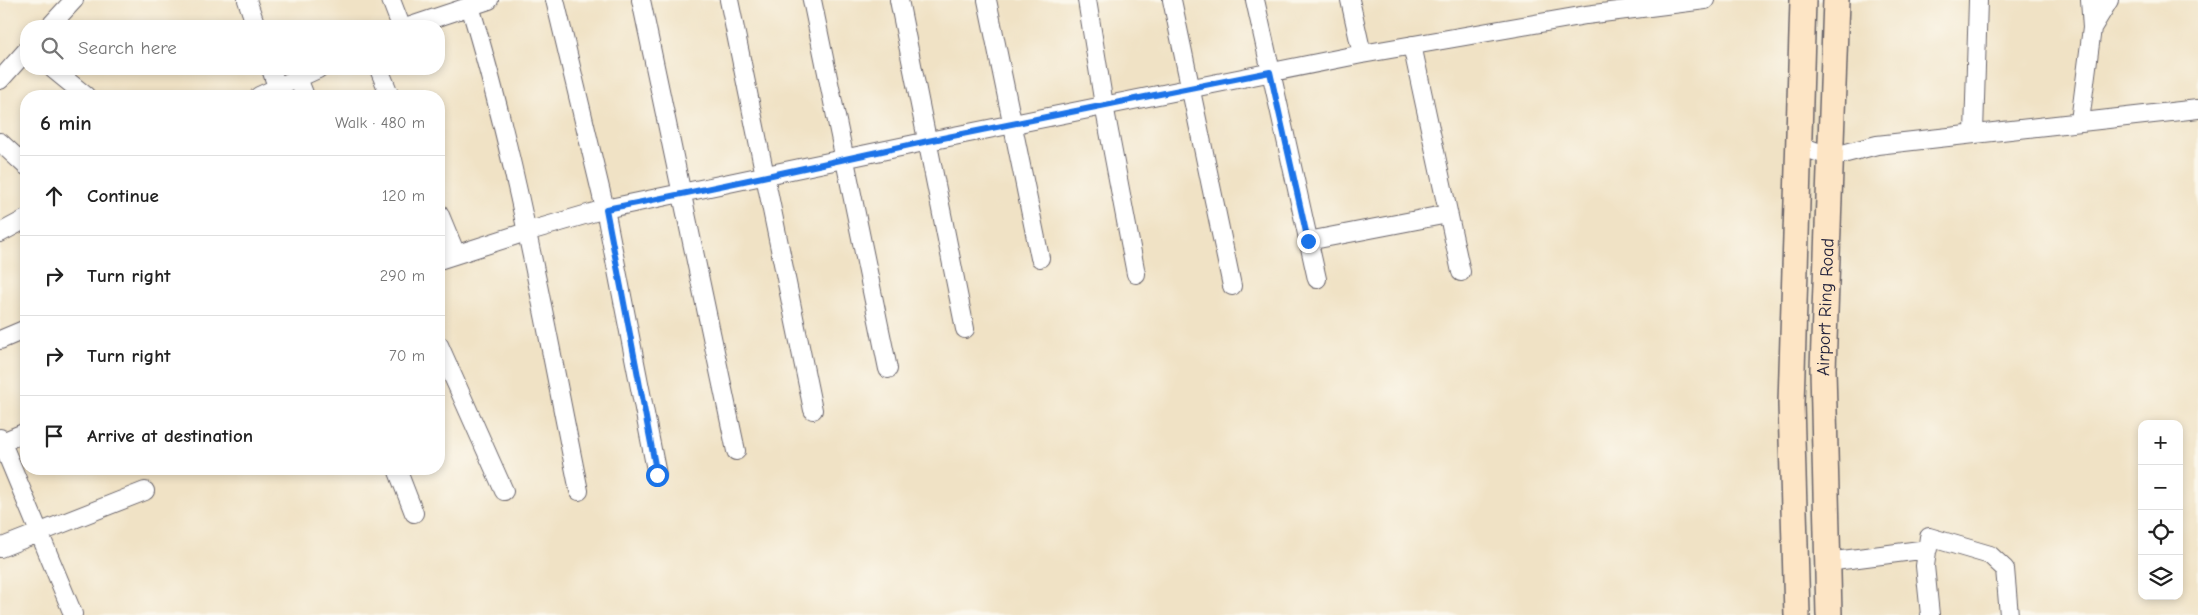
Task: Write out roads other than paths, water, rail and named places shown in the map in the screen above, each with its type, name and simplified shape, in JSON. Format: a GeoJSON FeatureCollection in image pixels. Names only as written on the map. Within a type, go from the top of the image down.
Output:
{"type":"FeatureCollection","features":[{"type":"Feature","properties":{"kind":"main road","name":"Airport Ring Road"},"geometry":{"type":"LineString","coordinates":[[1797,615],[1791,404],[1803,0]]}},
{"type":"Feature","properties":{"kind":"main road","name":"Airport Ring Road"},"geometry":{"type":"LineString","coordinates":[[1829,615],[1823,369],[1836,0]]}},
{"type":"Feature","properties":{"kind":"street"},"geometry":{"type":"LineString","coordinates":[[56,20],[74,0]]}},
{"type":"Feature","properties":{"kind":"street"},"geometry":{"type":"LineString","coordinates":[[247,0],[254,20]]}},
{"type":"Feature","properties":{"kind":"street"},"geometry":{"type":"LineString","coordinates":[[391,0],[399,20]]}},
{"type":"Feature","properties":{"kind":"street"},"geometry":{"type":"LineString","coordinates":[[428,20],[490,0]]}},
{"type":"Feature","properties":{"kind":"street"},"geometry":{"type":"LineString","coordinates":[[555,0],[606,209],[657,475]]}},
{"type":"Feature","properties":{"kind":"street"},"geometry":{"type":"LineString","coordinates":[[641,0],[736,451]]}},
{"type":"Feature","properties":{"kind":"street"},"geometry":{"type":"LineString","coordinates":[[729,0],[813,410]]}},
{"type":"Feature","properties":{"kind":"street"},"geometry":{"type":"LineString","coordinates":[[812,0],[888,369]]}},
{"type":"Feature","properties":{"kind":"street"},"geometry":{"type":"LineString","coordinates":[[899,0],[929,141],[965,328]]}},
{"type":"Feature","properties":{"kind":"street"},"geometry":{"type":"LineString","coordinates":[[987,0],[1040,258]]}},
{"type":"Feature","properties":{"kind":"street"},"geometry":{"type":"LineString","coordinates":[[1087,0],[1104,105],[1136,274]]}},
{"type":"Feature","properties":{"kind":"street"},"geometry":{"type":"LineString","coordinates":[[1172,0],[1232,286]]}},
{"type":"Feature","properties":{"kind":"street"},"geometry":{"type":"LineString","coordinates":[[1255,0],[1317,279]]}},
{"type":"Feature","properties":{"kind":"street"},"geometry":{"type":"LineString","coordinates":[[1350,0],[1362,54]]}},
{"type":"Feature","properties":{"kind":"street"},"geometry":{"type":"LineString","coordinates":[[445,258],[606,209],[682,195],[764,175],[1104,105],[1412,45],[1586,15],[1705,0]]}},
{"type":"Feature","properties":{"kind":"street"},"geometry":{"type":"LineString","coordinates":[[1974,133],[1978,0]]}},
{"type":"Feature","properties":{"kind":"street"},"geometry":{"type":"LineString","coordinates":[[2080,121],[2092,28],[2090,0]]}},
{"type":"Feature","properties":{"kind":"street"},"geometry":{"type":"LineString","coordinates":[[2092,28],[2109,0]]}},
{"type":"Feature","properties":{"kind":"street"},"geometry":{"type":"LineString","coordinates":[[470,6],[482,46],[526,232],[579,491]]}},
{"type":"Feature","properties":{"kind":"street"},"geometry":{"type":"LineString","coordinates":[[1412,45],[1461,272]]}},
{"type":"Feature","properties":{"kind":"street"},"geometry":{"type":"LineString","coordinates":[[0,80],[20,58]]}},
{"type":"Feature","properties":{"kind":"street"},"geometry":{"type":"LineString","coordinates":[[60,75],[79,90]]}},
{"type":"Feature","properties":{"kind":"street"},"geometry":{"type":"LineString","coordinates":[[273,75],[277,87]]}},
{"type":"Feature","properties":{"kind":"street"},"geometry":{"type":"LineString","coordinates":[[271,90],[305,75]]}},
{"type":"Feature","properties":{"kind":"street"},"geometry":{"type":"LineString","coordinates":[[381,75],[388,90]]}},
{"type":"Feature","properties":{"kind":"street"},"geometry":{"type":"LineString","coordinates":[[298,78],[303,90]]}},
{"type":"Feature","properties":{"kind":"street"},"geometry":{"type":"LineString","coordinates":[[1798,145],[1831,156],[1877,145],[2198,109]]}},
{"type":"Feature","properties":{"kind":"street"},"geometry":{"type":"LineString","coordinates":[[0,142],[20,160]]}},
{"type":"Feature","properties":{"kind":"street"},"geometry":{"type":"LineString","coordinates":[[1308,241],[1448,214]]}},
{"type":"Feature","properties":{"kind":"street"},"geometry":{"type":"LineString","coordinates":[[0,233],[20,223]]}},
{"type":"Feature","properties":{"kind":"street"},"geometry":{"type":"LineString","coordinates":[[445,227],[456,254]]}},
{"type":"Feature","properties":{"kind":"street"},"geometry":{"type":"LineString","coordinates":[[0,340],[20,332]]}},
{"type":"Feature","properties":{"kind":"street"},"geometry":{"type":"LineString","coordinates":[[445,358],[504,491]]}},
{"type":"Feature","properties":{"kind":"street"},"geometry":{"type":"LineString","coordinates":[[20,434],[1,441],[74,614]]}},
{"type":"Feature","properties":{"kind":"street"},"geometry":{"type":"LineString","coordinates":[[398,475],[414,513]]}},
{"type":"Feature","properties":{"kind":"street"},"geometry":{"type":"LineString","coordinates":[[0,548],[144,491]]}},
{"type":"Feature","properties":{"kind":"street"},"geometry":{"type":"LineString","coordinates":[[1930,615],[1925,566],[1929,537],[1990,555],[2004,569],[2009,615]]}},
{"type":"Feature","properties":{"kind":"street"},"geometry":{"type":"LineString","coordinates":[[1827,562],[1928,549]]}}]}
